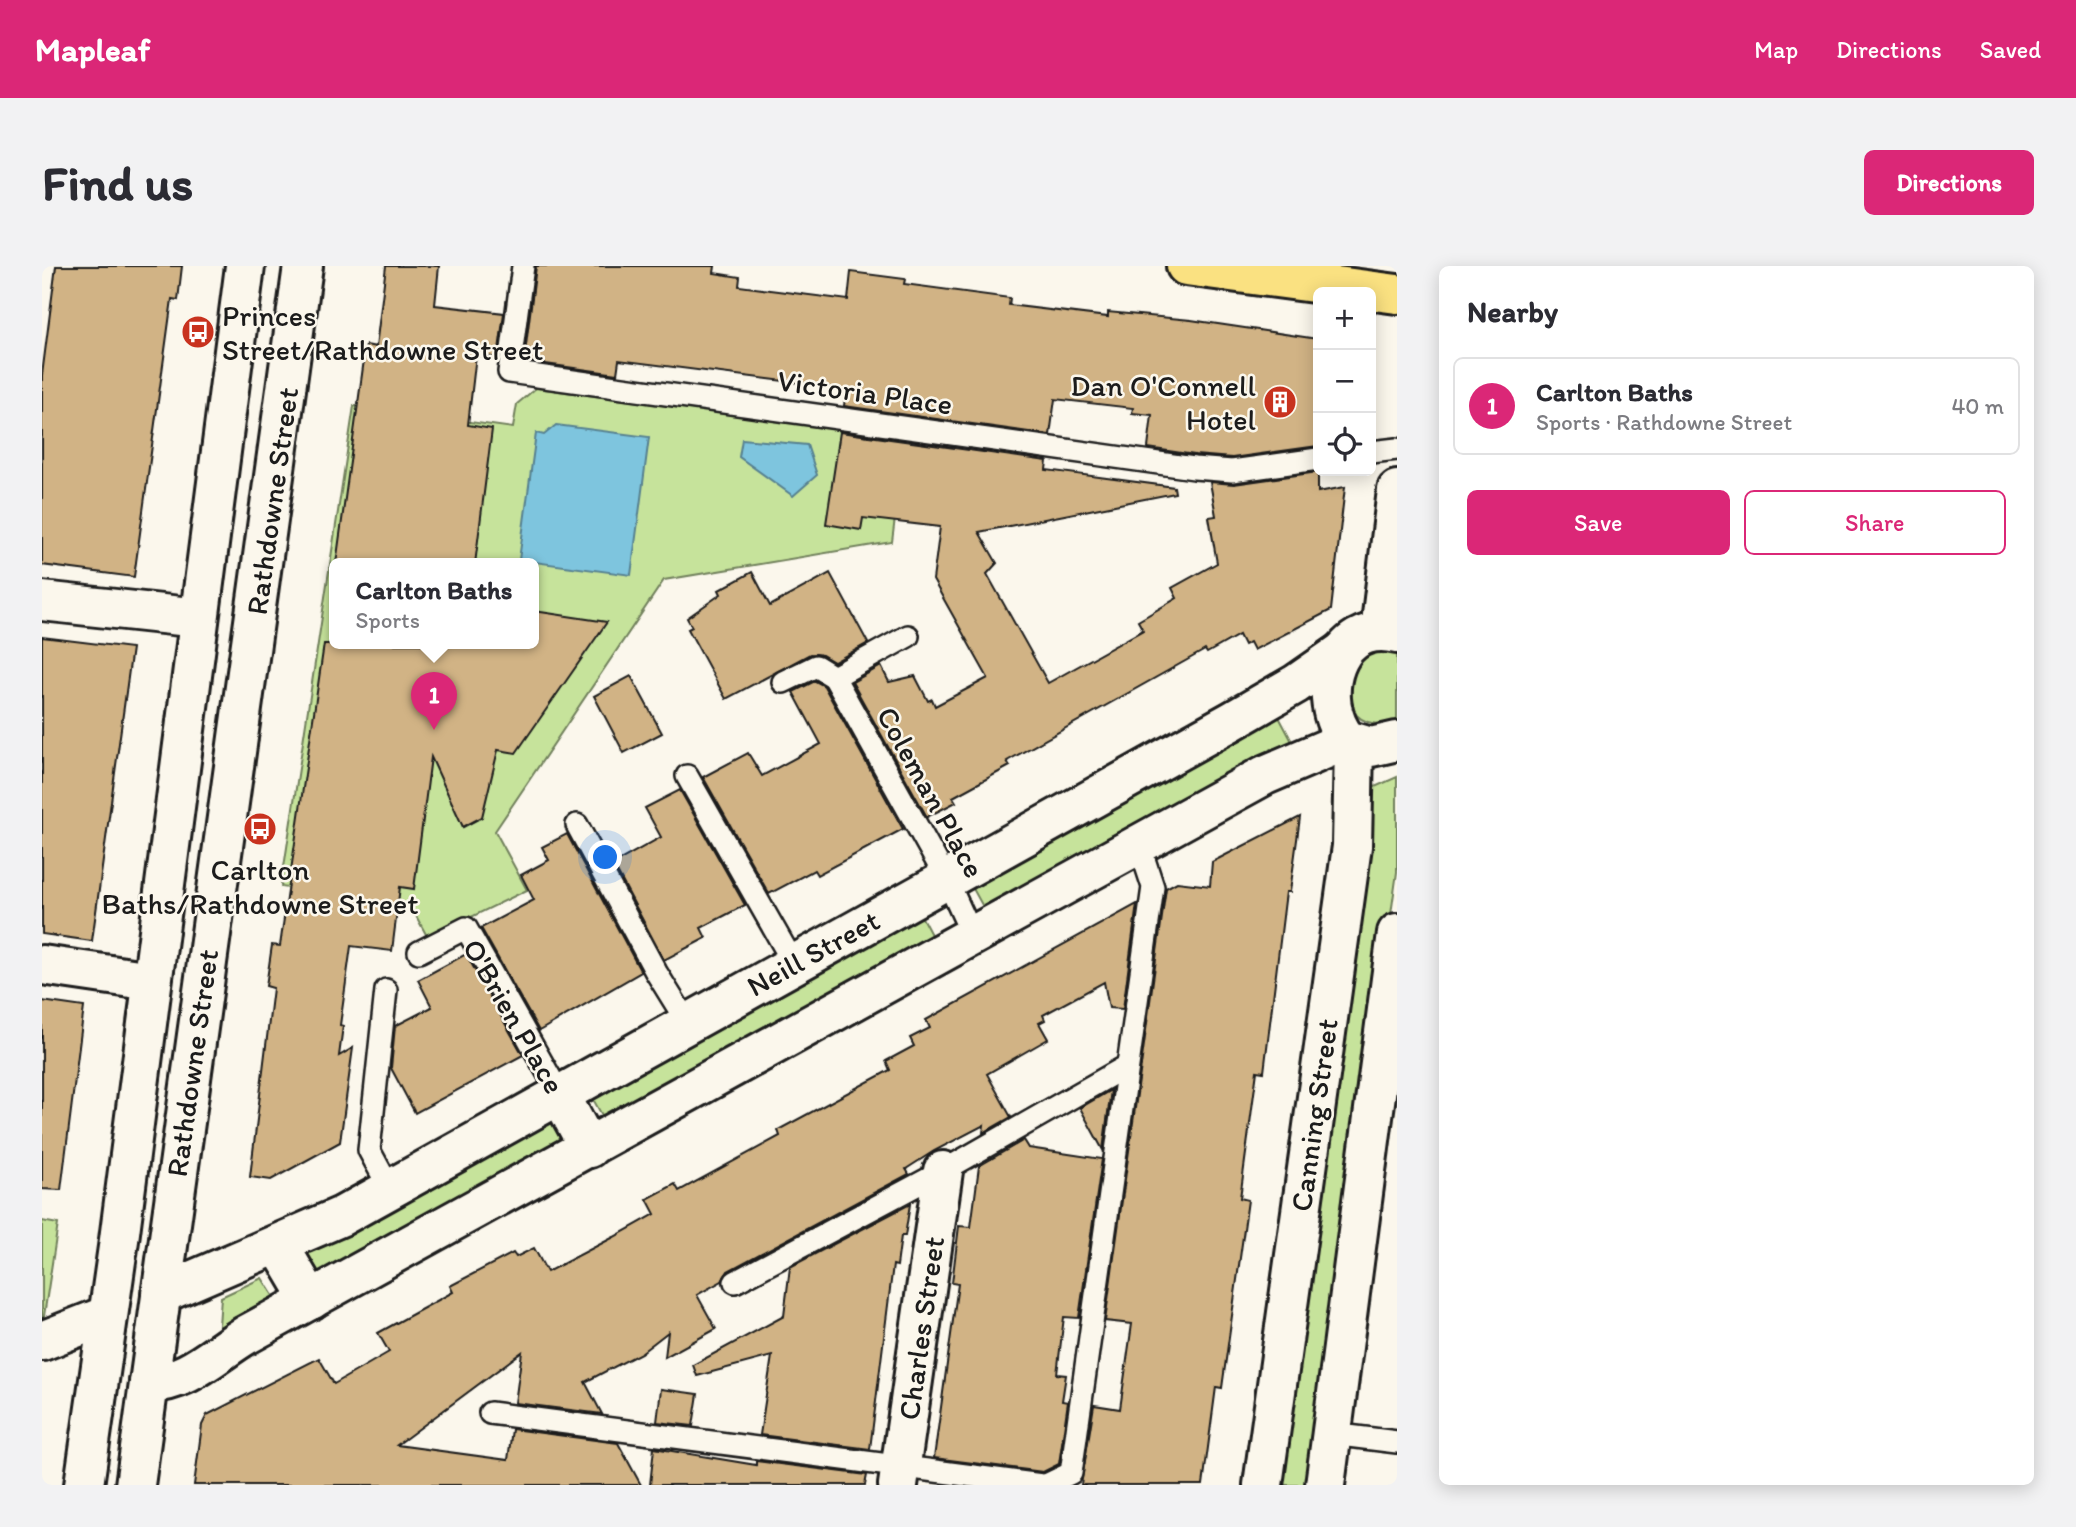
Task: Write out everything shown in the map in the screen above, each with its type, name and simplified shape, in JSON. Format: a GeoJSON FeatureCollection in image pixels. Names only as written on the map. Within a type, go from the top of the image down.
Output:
{"type":"FeatureCollection","features":[{"type":"Feature","properties":{"kind":"highway"},"geometry":{"type":"LineString","coordinates":[[1186,266],[1397,294]]}},
{"type":"Feature","properties":{"kind":"street","name":"Rathdowne Street"},"geometry":{"type":"LineString","coordinates":[[84,1485],[245,266]]}},
{"type":"Feature","properties":{"kind":"street","name":"Rathdowne Street"},"geometry":{"type":"LineString","coordinates":[[135,1485],[303,266]]}},
{"type":"Feature","properties":{"kind":"street"},"geometry":{"type":"LineString","coordinates":[[1389,633],[1397,490]]}},
{"type":"Feature","properties":{"kind":"street"},"geometry":{"type":"LineString","coordinates":[[42,601],[199,618]]}},
{"type":"Feature","properties":{"kind":"street","name":"Neill Street"},"geometry":{"type":"LineString","coordinates":[[42,1341],[107,1323],[161,1294],[278,1244],[390,1189],[1232,721],[1342,652],[1356,639],[1389,633]]}},
{"type":"Feature","properties":{"kind":"street"},"geometry":{"type":"LineString","coordinates":[[1342,652],[1331,675],[1330,696],[1336,725],[1350,742]]}},
{"type":"Feature","properties":{"kind":"street"},"geometry":{"type":"LineString","coordinates":[[100,1376],[149,1383],[170,1382],[188,1374],[246,1335],[1265,775],[1350,742],[1371,747],[1397,741]]}},
{"type":"Feature","properties":{"kind":"street","name":"Canning Street"},"geometry":{"type":"LineString","coordinates":[[1263,1485],[1352,846],[1350,742]]}},
{"type":"Feature","properties":{"kind":"street","name":"Canning Street"},"geometry":{"type":"LineString","coordinates":[[1325,1485],[1397,933]]}},
{"type":"Feature","properties":{"kind":"street"},"geometry":{"type":"LineString","coordinates":[[42,965],[202,987]]}},
{"type":"Feature","properties":{"kind":"street","name":"O'Brien Place"},"geometry":{"type":"LineString","coordinates":[[559,1093],[589,1148]]}},
{"type":"Feature","properties":{"kind":"street","name":"Charles Street"},"geometry":{"type":"LineString","coordinates":[[899,1476],[943,1171]]}},
{"type":"Feature","properties":{"kind":"street"},"geometry":{"type":"LineString","coordinates":[[278,1244],[311,1300]]}},
{"type":"Feature","properties":{"kind":"lane","name":"Victoria Place"},"geometry":{"type":"LineString","coordinates":[[523,266],[509,372],[1194,468],[1232,471],[1313,460]]}},
{"type":"Feature","properties":{"kind":"lane"},"geometry":{"type":"LineString","coordinates":[[1376,451],[1397,449]]}},
{"type":"Feature","properties":{"kind":"lane"},"geometry":{"type":"LineString","coordinates":[[783,682],[816,666],[834,677],[908,636]]}},
{"type":"Feature","properties":{"kind":"lane","name":"Coleman Place"},"geometry":{"type":"LineString","coordinates":[[834,677],[946,878],[973,937]]}},
{"type":"Feature","properties":{"kind":"lane"},"geometry":{"type":"LineString","coordinates":[[687,776],[794,964]]}},
{"type":"Feature","properties":{"kind":"lane"},"geometry":{"type":"LineString","coordinates":[[577,825],[656,972],[687,1022]]}},
{"type":"Feature","properties":{"kind":"lane"},"geometry":{"type":"LineString","coordinates":[[490,1413],[899,1476],[1044,1485],[1071,1473],[1125,1067],[1153,887],[1139,844]]}},
{"type":"Feature","properties":{"kind":"lane","name":"O'Brien Place"},"geometry":{"type":"LineString","coordinates":[[419,952],[466,928],[559,1093]]}},
{"type":"Feature","properties":{"kind":"lane"},"geometry":{"type":"LineString","coordinates":[[386,990],[369,1150],[390,1189]]}},
{"type":"Feature","properties":{"kind":"lane"},"geometry":{"type":"LineString","coordinates":[[735,1282],[943,1171],[1125,1067]]}},
{"type":"Feature","properties":{"kind":"lane"},"geometry":{"type":"LineString","coordinates":[[1332,1434],[1397,1443]]}},
{"type":"Feature","properties":{"kind":"green space"},"geometry":{"type":"Polygon","coordinates":[[[536,388],[905,438],[892,542],[664,580],[495,831],[527,890],[428,938],[410,905],[281,887],[329,571],[329,649],[539,649],[539,558],[331,558],[354,406],[513,428],[517,404],[536,388]]]}},
{"type":"Feature","properties":{"kind":"green space"},"geometry":{"type":"Polygon","coordinates":[[[1370,651],[1397,651],[1397,723],[1383,724],[1363,720],[1352,708],[1346,676],[1370,651]]]}},
{"type":"Feature","properties":{"kind":"green space"},"geometry":{"type":"Polygon","coordinates":[[[1278,715],[1295,747],[988,916],[971,885],[1278,715]]]}},
{"type":"Feature","properties":{"kind":"green space"},"geometry":{"type":"Polygon","coordinates":[[[1397,777],[1397,872],[1310,1485],[1273,1485],[1368,790],[1397,777]]]}},
{"type":"Feature","properties":{"kind":"green space"},"geometry":{"type":"Polygon","coordinates":[[[919,912],[937,946],[608,1126],[589,1092],[919,912]]]}},
{"type":"Feature","properties":{"kind":"green space"},"geometry":{"type":"Polygon","coordinates":[[[547,1115],[566,1148],[323,1284],[305,1251],[547,1115]]]}},
{"type":"Feature","properties":{"kind":"green space"},"geometry":{"type":"Polygon","coordinates":[[[42,1221],[58,1224],[42,1329],[42,1221]]]}},
{"type":"Feature","properties":{"kind":"green space"},"geometry":{"type":"Polygon","coordinates":[[[262,1278],[277,1302],[218,1340],[221,1297],[262,1278]]]}},
{"type":"Feature","properties":{"kind":"water"},"geometry":{"type":"Polygon","coordinates":[[[556,425],[649,437],[631,575],[539,563],[539,558],[519,558],[536,433],[544,435],[556,425]]]}},
{"type":"Feature","properties":{"kind":"water"},"geometry":{"type":"Polygon","coordinates":[[[742,439],[807,445],[817,475],[793,496],[739,457],[742,439]]]}},
{"type":"Feature","properties":{"kind":"building"},"geometry":{"type":"Polygon","coordinates":[[[56,266],[182,266],[178,300],[172,299],[134,577],[42,565],[42,375],[56,266]]]}},
{"type":"Feature","properties":{"kind":"building"},"geometry":{"type":"Polygon","coordinates":[[[386,266],[439,266],[435,305],[504,313],[498,358],[476,355],[468,425],[492,429],[476,558],[337,558],[366,345],[376,347],[386,266]]]}},
{"type":"Feature","properties":{"kind":"building"},"geometry":{"type":"Polygon","coordinates":[[[536,266],[715,266],[714,273],[740,277],[739,286],[848,300],[851,272],[905,279],[904,284],[1010,298],[1009,305],[1108,317],[1108,312],[1191,320],[1313,338],[1313,447],[1232,458],[1195,455],[1148,448],[1152,415],[1132,413],[1133,408],[1055,399],[1050,435],[844,406],[846,390],[808,384],[619,360],[617,374],[524,361],[536,266]]]}},
{"type":"Feature","properties":{"kind":"building"},"geometry":{"type":"Polygon","coordinates":[[[840,432],[1047,461],[1046,470],[1174,487],[1175,493],[979,532],[997,563],[987,574],[1048,683],[1143,630],[1138,621],[1177,598],[1172,588],[1217,563],[1209,517],[1216,516],[1210,482],[1234,484],[1313,473],[1313,476],[1318,476],[1318,492],[1345,487],[1331,610],[1254,650],[1250,642],[1244,645],[1239,635],[1207,653],[1205,650],[1007,761],[1010,766],[953,797],[956,802],[927,817],[852,682],[881,666],[889,682],[915,676],[928,701],[932,699],[935,706],[988,678],[933,580],[940,527],[863,518],[861,530],[826,524],[840,432]]]}},
{"type":"Feature","properties":{"kind":"building"},"geometry":{"type":"Polygon","coordinates":[[[752,572],[770,606],[830,573],[868,643],[834,662],[822,655],[810,654],[726,699],[688,629],[692,627],[687,618],[721,594],[719,590],[752,572]]]}},
{"type":"Feature","properties":{"kind":"building"},"geometry":{"type":"Polygon","coordinates":[[[539,612],[607,622],[516,753],[498,750],[482,817],[463,827],[431,757],[414,889],[400,887],[392,951],[351,946],[340,1025],[343,1026],[339,1056],[353,1048],[340,1142],[271,1180],[250,1177],[273,988],[266,986],[272,945],[280,946],[324,644],[329,644],[329,649],[539,649],[539,612]]]}},
{"type":"Feature","properties":{"kind":"building"},"geometry":{"type":"Polygon","coordinates":[[[42,637],[132,648],[92,941],[42,934],[42,637]]]}},
{"type":"Feature","properties":{"kind":"building"},"geometry":{"type":"Polygon","coordinates":[[[631,676],[662,733],[624,753],[594,696],[631,676]]]}},
{"type":"Feature","properties":{"kind":"building"},"geometry":{"type":"Polygon","coordinates":[[[815,681],[824,686],[903,829],[817,875],[814,870],[769,894],[703,777],[748,753],[762,776],[821,744],[793,692],[815,681]]]}},
{"type":"Feature","properties":{"kind":"building"},"geometry":{"type":"Polygon","coordinates":[[[680,790],[745,905],[701,928],[706,938],[664,960],[613,864],[661,837],[645,808],[680,790]]]}},
{"type":"Feature","properties":{"kind":"building"},"geometry":{"type":"Polygon","coordinates":[[[1300,817],[1290,892],[1286,892],[1264,1072],[1257,1071],[1240,1198],[1248,1200],[1222,1388],[1216,1387],[1203,1485],[1081,1485],[1094,1405],[1120,1409],[1132,1324],[1105,1321],[1166,888],[1177,882],[1210,886],[1212,862],[1300,817]]]}},
{"type":"Feature","properties":{"kind":"building"},"geometry":{"type":"Polygon","coordinates":[[[567,834],[641,972],[539,1031],[481,928],[534,900],[521,875],[549,860],[542,847],[567,834]]]}},
{"type":"Feature","properties":{"kind":"building"},"geometry":{"type":"Polygon","coordinates":[[[1137,904],[1123,1009],[1109,1008],[1104,982],[1043,1015],[1045,1020],[1039,1023],[1048,1039],[987,1074],[1011,1117],[983,1133],[984,1125],[934,1151],[906,1169],[909,1174],[728,1271],[722,1281],[697,1295],[716,1329],[665,1357],[668,1332],[641,1353],[585,1382],[602,1414],[515,1403],[522,1352],[397,1445],[508,1460],[512,1429],[618,1443],[641,1485],[194,1485],[202,1425],[207,1415],[319,1358],[334,1384],[389,1352],[378,1333],[453,1292],[450,1286],[513,1253],[516,1257],[534,1248],[547,1272],[614,1237],[655,1214],[647,1199],[675,1184],[679,1191],[780,1136],[778,1130],[890,1070],[886,1061],[914,1046],[910,1038],[930,1028],[926,1020],[1137,904]]]}},
{"type":"Feature","properties":{"kind":"building"},"geometry":{"type":"Polygon","coordinates":[[[466,954],[523,1055],[415,1113],[391,1068],[395,1026],[432,1007],[418,980],[466,954]]]}},
{"type":"Feature","properties":{"kind":"building"},"geometry":{"type":"Polygon","coordinates":[[[42,1001],[84,1007],[61,1190],[42,1189],[42,1001]]]}},
{"type":"Feature","properties":{"kind":"building"},"geometry":{"type":"Polygon","coordinates":[[[1111,1090],[1103,1150],[1080,1108],[1111,1090]]]}},
{"type":"Feature","properties":{"kind":"building"},"geometry":{"type":"Polygon","coordinates":[[[1024,1140],[1029,1148],[1102,1159],[1079,1318],[1064,1317],[1057,1374],[1066,1375],[1062,1401],[1068,1402],[1059,1464],[1043,1472],[934,1458],[958,1284],[952,1283],[959,1226],[971,1227],[979,1166],[1024,1140]]]}},
{"type":"Feature","properties":{"kind":"building"},"geometry":{"type":"Polygon","coordinates":[[[910,1204],[905,1236],[901,1236],[897,1266],[893,1265],[870,1449],[760,1435],[772,1356],[697,1376],[693,1365],[784,1316],[790,1267],[910,1204]]]}},
{"type":"Feature","properties":{"kind":"building"},"geometry":{"type":"Polygon","coordinates":[[[661,1389],[698,1394],[693,1426],[657,1422],[661,1389]]]}},
{"type":"Feature","properties":{"kind":"building"},"geometry":{"type":"Polygon","coordinates":[[[654,1448],[756,1465],[756,1461],[867,1475],[865,1485],[650,1485],[654,1448]]]}},
{"type":"Feature","properties":{"kind":"place","name":"Princes Street/Rathdowne Street"},"geometry":{"type":"Point","coordinates":[198,332]}},
{"type":"Feature","properties":{"kind":"place","name":"Dan O'Connell Hotel"},"geometry":{"type":"Point","coordinates":[1280,402]}},
{"type":"Feature","properties":{"kind":"place","name":"Carlton Baths"},"geometry":{"type":"Point","coordinates":[434,730]}},
{"type":"Feature","properties":{"kind":"place","name":"Carlton Baths/Rathdowne Street"},"geometry":{"type":"Point","coordinates":[260,829]}}]}
